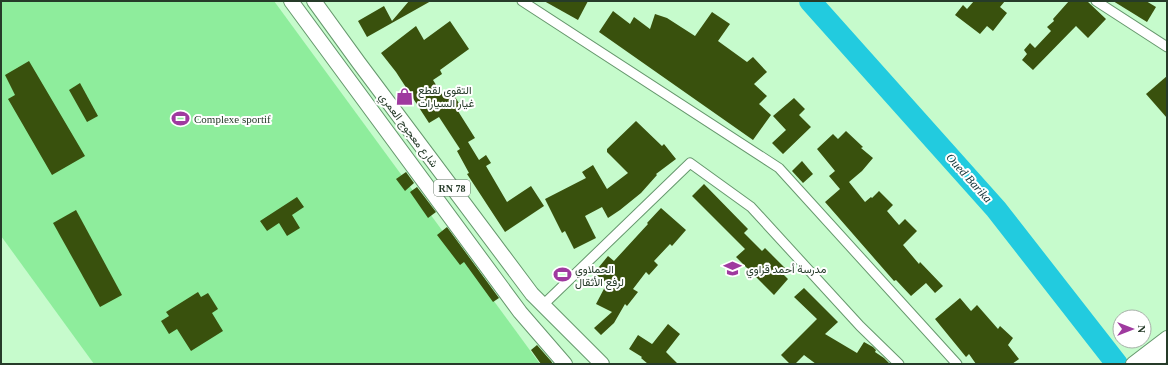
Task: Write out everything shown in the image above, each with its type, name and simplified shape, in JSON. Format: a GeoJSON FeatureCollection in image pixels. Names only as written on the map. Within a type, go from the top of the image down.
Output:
{"type":"FeatureCollection","features":[{"type":"Feature","properties":{"kind":"main road","name":"شارع معجوج العمري"},"geometry":{"type":"LineString","coordinates":[[291,1],[520,312],[564,364]]}},
{"type":"Feature","properties":{"kind":"main road","name":"شارع معجوج العمري"},"geometry":{"type":"LineString","coordinates":[[314,1],[359,64],[532,294],[602,364]]}},
{"type":"Feature","properties":{"kind":"main road"},"geometry":{"type":"LineString","coordinates":[[1133,364],[1167,338]]}},
{"type":"Feature","properties":{"kind":"main road"},"geometry":{"type":"LineString","coordinates":[[1152,364],[1167,353]]}},
{"type":"Feature","properties":{"kind":"street"},"geometry":{"type":"LineString","coordinates":[[522,1],[779,168],[957,364]]}},
{"type":"Feature","properties":{"kind":"street"},"geometry":{"type":"LineString","coordinates":[[1096,1],[1167,47]]}},
{"type":"Feature","properties":{"kind":"street"},"geometry":{"type":"LineString","coordinates":[[543,305],[690,163],[751,207],[860,326],[899,364]]}},
{"type":"Feature","properties":{"kind":"green space","name":"Complexe sportif"},"geometry":{"type":"Polygon","coordinates":[[[1,1],[274,1],[540,364],[94,364],[1,236],[1,1]]]}},
{"type":"Feature","properties":{"kind":"building"},"geometry":{"type":"Polygon","coordinates":[[[409,1],[431,1],[367,37],[358,21],[384,6],[392,21],[409,1]]]}},
{"type":"Feature","properties":{"kind":"building"},"geometry":{"type":"Polygon","coordinates":[[[544,1],[588,1],[578,20],[544,1]]]}},
{"type":"Feature","properties":{"kind":"building"},"geometry":{"type":"Polygon","coordinates":[[[974,1],[1005,1],[1000,7],[1007,13],[993,31],[987,26],[980,34],[955,15],[963,5],[967,9],[974,1]]]}},
{"type":"Feature","properties":{"kind":"building"},"geometry":{"type":"Polygon","coordinates":[[[1069,1],[1087,1],[1106,19],[1088,38],[1076,26],[1033,70],[1022,60],[1027,54],[1024,50],[1030,43],[1035,48],[1051,31],[1047,27],[1054,21],[1053,19],[1069,1]]]}},
{"type":"Feature","properties":{"kind":"building"},"geometry":{"type":"Polygon","coordinates":[[[1113,1],[1146,1],[1156,7],[1147,22],[1113,1]]]}},
{"type":"Feature","properties":{"kind":"building"},"geometry":{"type":"Polygon","coordinates":[[[613,11],[630,24],[634,17],[650,29],[655,14],[667,18],[695,36],[712,12],[730,24],[718,41],[747,62],[753,57],[767,72],[754,84],[767,96],[759,104],[771,115],[753,140],[599,32],[613,11]]]}},
{"type":"Feature","properties":{"kind":"building"},"geometry":{"type":"Polygon","coordinates":[[[450,21],[469,49],[440,70],[442,74],[433,80],[443,96],[451,90],[460,105],[456,108],[475,138],[468,142],[479,160],[486,155],[491,163],[486,166],[507,202],[531,186],[544,206],[505,232],[467,174],[469,173],[457,151],[460,149],[439,117],[429,123],[396,72],[381,53],[416,26],[424,40],[450,21]]]}},
{"type":"Feature","properties":{"kind":"building"},"geometry":{"type":"Polygon","coordinates":[[[29,61],[85,156],[52,175],[8,99],[15,95],[5,75],[29,61]]]}},
{"type":"Feature","properties":{"kind":"building"},"geometry":{"type":"Polygon","coordinates":[[[1167,76],[1167,118],[1146,94],[1167,76]]]}},
{"type":"Feature","properties":{"kind":"building"},"geometry":{"type":"Polygon","coordinates":[[[80,83],[98,116],[87,122],[69,90],[80,83]]]}},
{"type":"Feature","properties":{"kind":"building"},"geometry":{"type":"Polygon","coordinates":[[[794,98],[805,109],[799,115],[811,127],[783,154],[772,143],[786,130],[773,116],[794,98]]]}},
{"type":"Feature","properties":{"kind":"building"},"geometry":{"type":"Polygon","coordinates":[[[636,121],[662,146],[664,144],[676,159],[656,174],[657,175],[641,193],[608,218],[602,207],[585,216],[596,238],[574,249],[565,231],[562,233],[545,199],[586,178],[582,172],[593,165],[607,189],[628,173],[607,152],[607,149],[636,121]]]}},
{"type":"Feature","properties":{"kind":"building"},"geometry":{"type":"Polygon","coordinates":[[[846,131],[863,147],[861,148],[873,158],[862,171],[849,182],[865,202],[879,191],[893,205],[887,211],[899,225],[905,219],[917,231],[903,245],[919,264],[920,262],[943,286],[935,293],[926,283],[911,296],[896,280],[894,281],[825,202],[840,189],[829,176],[835,171],[817,149],[833,134],[838,139],[846,131]]]}},
{"type":"Feature","properties":{"kind":"building"},"geometry":{"type":"Polygon","coordinates":[[[802,161],[813,174],[803,183],[792,171],[802,161]]]}},
{"type":"Feature","properties":{"kind":"building"},"geometry":{"type":"Polygon","coordinates":[[[406,172],[414,183],[405,191],[396,179],[406,172]]]}},
{"type":"Feature","properties":{"kind":"building"},"geometry":{"type":"Polygon","coordinates":[[[704,184],[748,229],[744,233],[762,251],[765,248],[786,269],[782,273],[788,279],[774,295],[736,257],[745,249],[692,196],[704,184]]]}},
{"type":"Feature","properties":{"kind":"building"},"geometry":{"type":"Polygon","coordinates":[[[417,187],[436,212],[428,218],[410,192],[417,187]]]}},
{"type":"Feature","properties":{"kind":"building"},"geometry":{"type":"Polygon","coordinates":[[[297,197],[304,207],[292,215],[300,228],[287,236],[279,223],[267,231],[260,221],[297,197]]]}},
{"type":"Feature","properties":{"kind":"building"},"geometry":{"type":"Polygon","coordinates":[[[661,208],[686,230],[672,246],[670,244],[654,261],[658,265],[649,275],[646,272],[633,289],[638,292],[627,306],[625,304],[614,323],[601,335],[594,328],[612,312],[596,304],[607,283],[594,273],[608,256],[614,261],[661,208]]]}},
{"type":"Feature","properties":{"kind":"building"},"geometry":{"type":"Polygon","coordinates":[[[76,210],[122,295],[100,307],[53,223],[76,210]]]}},
{"type":"Feature","properties":{"kind":"building"},"geometry":{"type":"Polygon","coordinates":[[[447,227],[499,298],[493,302],[464,262],[460,265],[437,235],[447,227]]]}},
{"type":"Feature","properties":{"kind":"building"},"geometry":{"type":"Polygon","coordinates":[[[804,288],[838,322],[825,334],[857,353],[864,342],[873,347],[876,350],[875,352],[890,364],[816,364],[804,355],[795,364],[790,364],[781,355],[817,319],[794,297],[804,288]]]}},
{"type":"Feature","properties":{"kind":"building"},"geometry":{"type":"Polygon","coordinates":[[[198,292],[201,297],[208,293],[218,309],[212,313],[223,331],[191,351],[177,329],[169,334],[161,321],[169,316],[166,312],[198,292]]]}},
{"type":"Feature","properties":{"kind":"building"},"geometry":{"type":"Polygon","coordinates":[[[960,298],[971,311],[977,305],[998,329],[1000,326],[1013,338],[1008,345],[1019,359],[1012,364],[976,364],[969,354],[966,357],[935,319],[960,298]]]}},
{"type":"Feature","properties":{"kind":"building"},"geometry":{"type":"Polygon","coordinates":[[[668,324],[680,334],[666,352],[678,364],[648,364],[641,358],[642,357],[629,349],[638,335],[652,344],[668,324]]]}},
{"type":"Feature","properties":{"kind":"building"},"geometry":{"type":"Polygon","coordinates":[[[537,345],[553,364],[541,364],[531,350],[537,345]]]}},
{"type":"Feature","properties":{"kind":"waterway","name":"Oued Barika"},"geometry":{"type":"LineString","coordinates":[[810,1],[996,209],[1117,364]]}},
{"type":"Feature","properties":{"kind":"place","name":"التقوى لقطع غيار السيارات"},"geometry":{"type":"Point","coordinates":[405,96]}},
{"type":"Feature","properties":{"kind":"place","name":"Complexe sportif"},"geometry":{"type":"Point","coordinates":[181,119]}},
{"type":"Feature","properties":{"kind":"place","name":"مدرسة أحمد قراوي"},"geometry":{"type":"Point","coordinates":[733,269]}},
{"type":"Feature","properties":{"kind":"place","name":"الحملاوي لرفع الأثقال"},"geometry":{"type":"Point","coordinates":[562,275]}}]}
